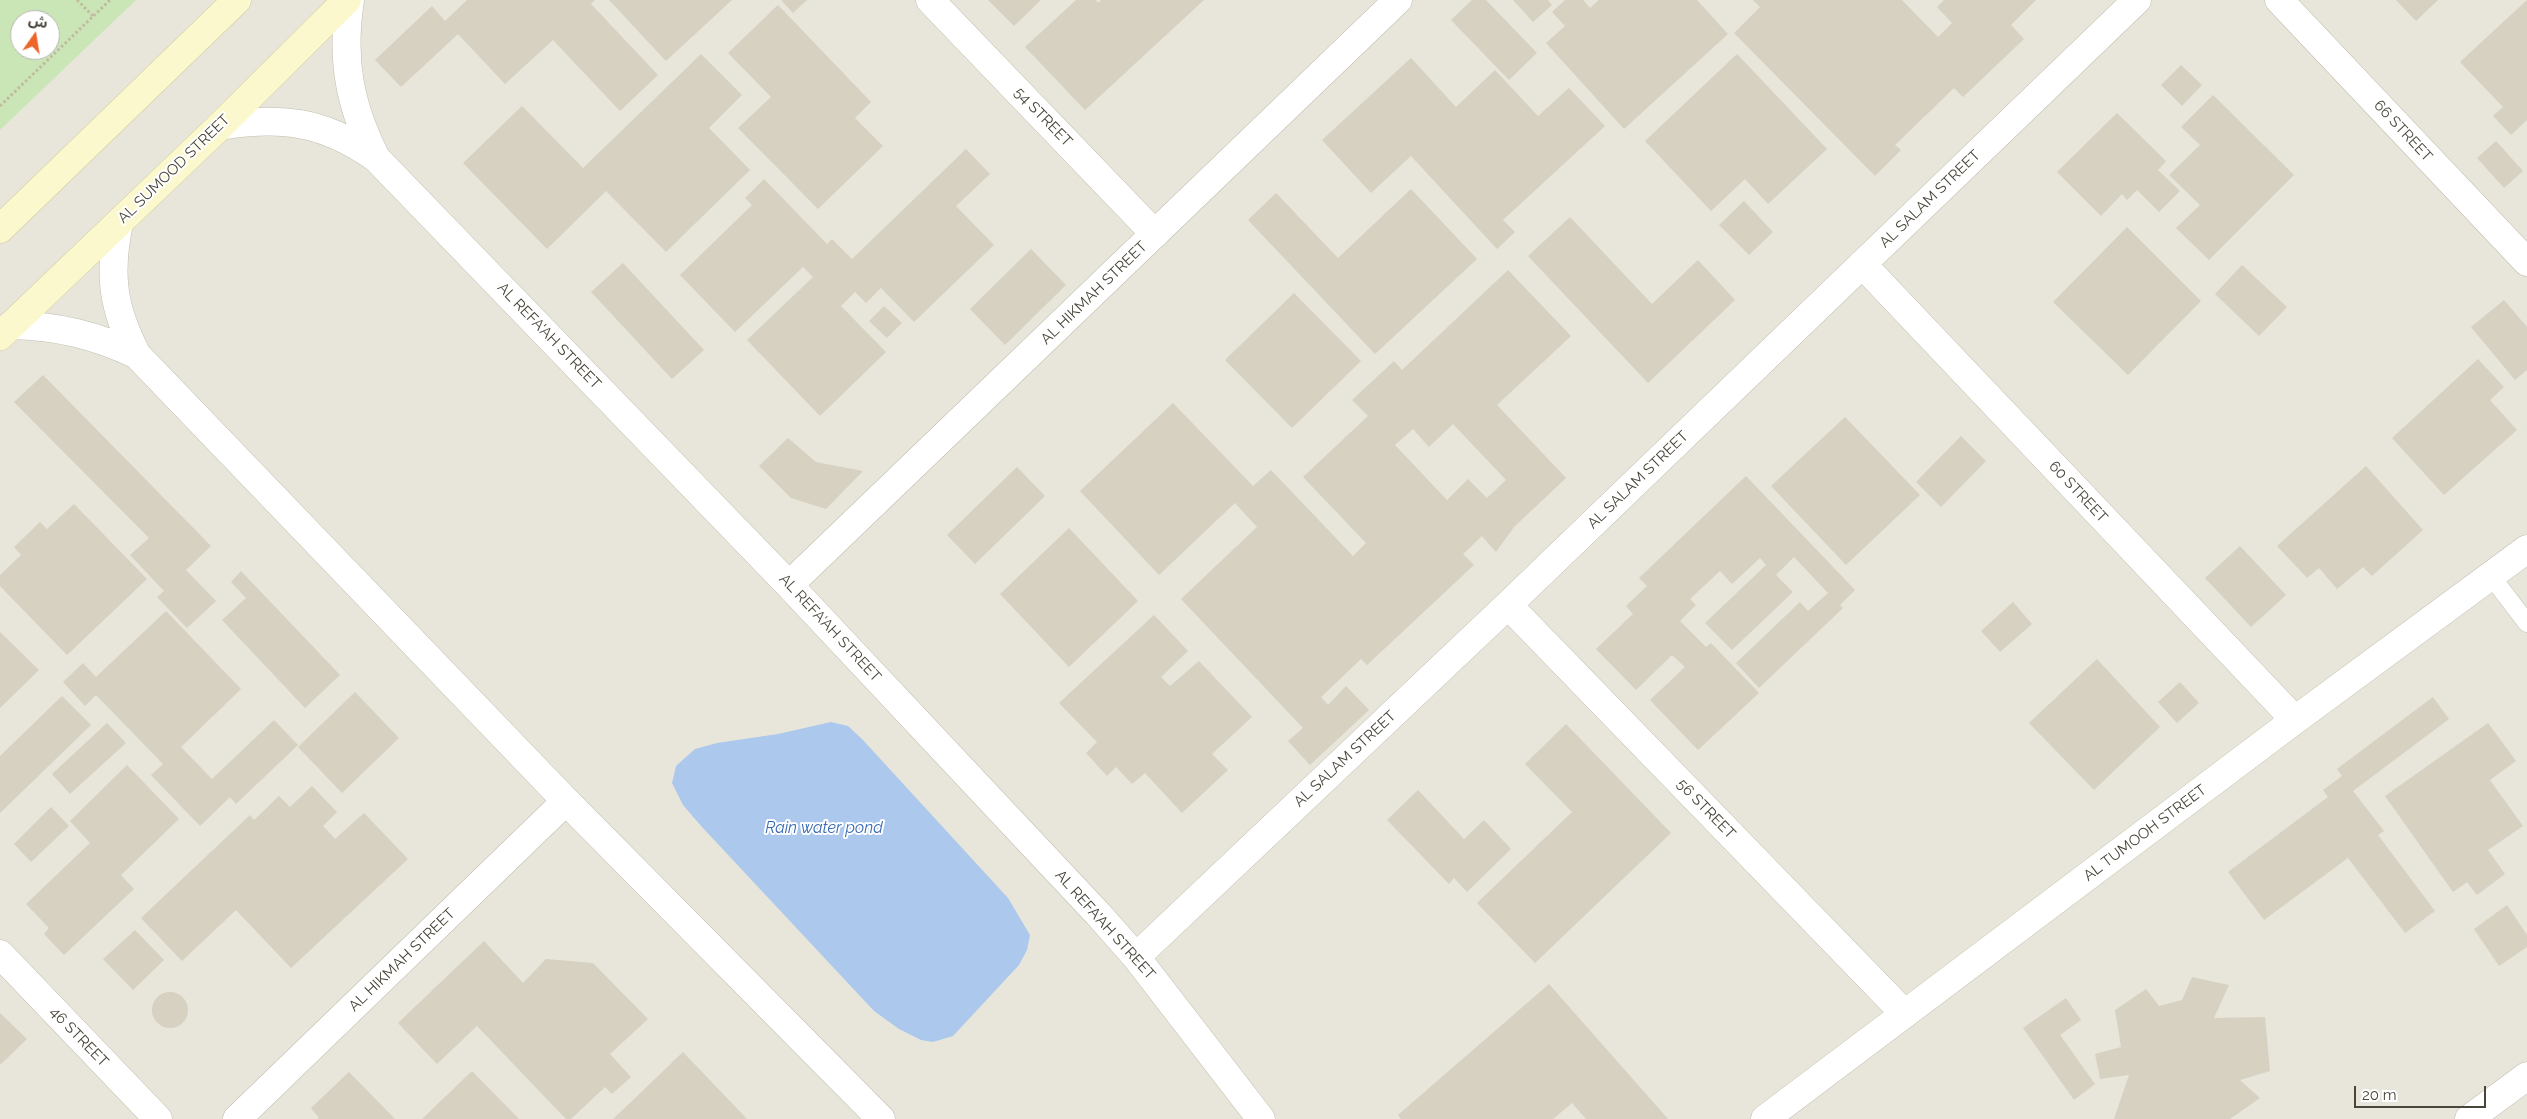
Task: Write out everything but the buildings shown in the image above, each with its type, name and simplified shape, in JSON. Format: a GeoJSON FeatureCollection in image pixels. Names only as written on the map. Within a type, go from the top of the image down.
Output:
{"type":"FeatureCollection","features":[{"type":"Feature","properties":{"kind":"street"},"geometry":{"type":"LineString","coordinates":[[0,229],[237,0]]}},
{"type":"Feature","properties":{"kind":"street","name":"AL SUMOOD STREET"},"geometry":{"type":"LineString","coordinates":[[5,331],[220,126],[348,0]]}},
{"type":"Feature","properties":{"kind":"street","name":"AL REFA'AH STREET"},"geometry":{"type":"LineString","coordinates":[[348,0],[346,51],[348,79],[354,107],[376,158]]}},
{"type":"Feature","properties":{"kind":"street","name":"54 STREET"},"geometry":{"type":"LineString","coordinates":[[930,0],[1155,234]]}},
{"type":"Feature","properties":{"kind":"street","name":"AL HIKMAH STREET"},"geometry":{"type":"LineString","coordinates":[[789,585],[1398,0]]}},
{"type":"Feature","properties":{"kind":"street","name":"AL SALAM STREET"},"geometry":{"type":"LineString","coordinates":[[1136,957],[1508,605],[2137,0]]}},
{"type":"Feature","properties":{"kind":"street","name":"66 STREET"},"geometry":{"type":"LineString","coordinates":[[2279,0],[2527,262]]}},
{"type":"Feature","properties":{"kind":"street","name":"AL REFA'AH STREET"},"geometry":{"type":"LineString","coordinates":[[220,126],[254,120],[290,121],[324,129],[356,144],[376,158],[789,585],[1136,957],[1261,1119]]}},
{"type":"Feature","properties":{"kind":"street"},"geometry":{"type":"LineString","coordinates":[[119,223],[113,250],[116,304],[124,330],[137,355],[566,801],[882,1119]]}},
{"type":"Feature","properties":{"kind":"street","name":"60 STREET"},"geometry":{"type":"LineString","coordinates":[[1862,264],[2295,720]]}},
{"type":"Feature","properties":{"kind":"street"},"geometry":{"type":"LineString","coordinates":[[5,331],[44,326],[76,331],[108,341],[137,355]]}},
{"type":"Feature","properties":{"kind":"street","name":"AL TUMOOH STREET"},"geometry":{"type":"LineString","coordinates":[[1765,1119],[2295,720],[2527,549]]}},
{"type":"Feature","properties":{"kind":"street","name":"56 STREET"},"geometry":{"type":"LineString","coordinates":[[1508,605],[1905,1014]]}},
{"type":"Feature","properties":{"kind":"street","name":"AL HIKMAH STREET"},"geometry":{"type":"LineString","coordinates":[[237,1119],[566,801]]}},
{"type":"Feature","properties":{"kind":"street","name":"46 STREET"},"geometry":{"type":"LineString","coordinates":[[0,954],[158,1119]]}},
{"type":"Feature","properties":{"kind":"street"},"geometry":{"type":"LineString","coordinates":[[2470,1119],[2527,1076]]}},
{"type":"Feature","properties":{"kind":"lane"},"geometry":{"type":"LineString","coordinates":[[2491,576],[2527,623]]}},
{"type":"Feature","properties":{"kind":"path"},"geometry":{"type":"LineString","coordinates":[[77,0],[92,16]]}},
{"type":"Feature","properties":{"kind":"path"},"geometry":{"type":"LineString","coordinates":[[0,106],[110,0]]}},
{"type":"Feature","properties":{"kind":"shaded area"},"geometry":{"type":"Polygon","coordinates":[[[0,0],[2527,0],[2527,1119],[0,1119],[0,0]]]}},
{"type":"Feature","properties":{"kind":"green space"},"geometry":{"type":"Polygon","coordinates":[[[0,0],[136,0],[0,130],[0,0]]]}},
{"type":"Feature","properties":{"kind":"water","name":"Rain water pond"},"geometry":{"type":"Polygon","coordinates":[[[831,722],[848,726],[862,739],[1008,898],[1030,935],[1027,950],[1019,965],[953,1036],[933,1042],[921,1040],[899,1029],[874,1011],[702,827],[683,805],[672,783],[676,766],[695,749],[717,743],[778,734],[831,722]]]}}]}
